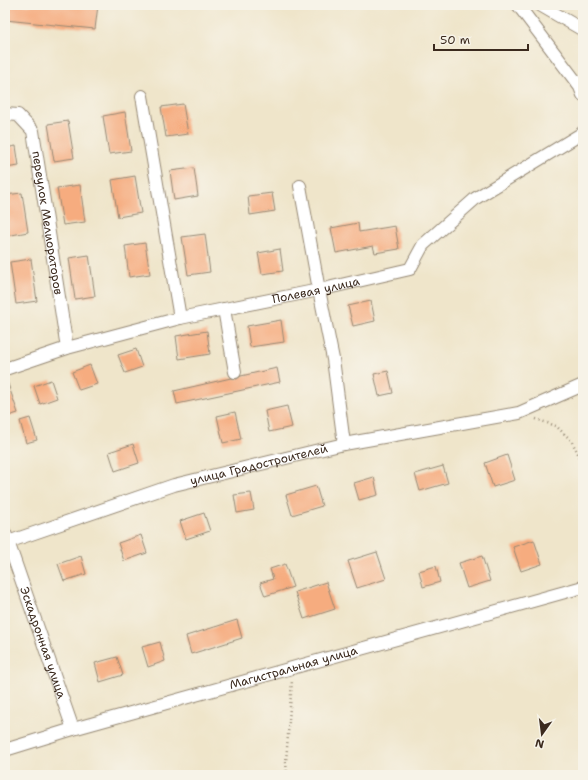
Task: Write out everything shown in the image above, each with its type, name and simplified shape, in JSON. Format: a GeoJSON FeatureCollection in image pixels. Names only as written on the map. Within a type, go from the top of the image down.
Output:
{"type":"FeatureCollection","features":[{"type":"Feature","properties":{"kind":"street"},"geometry":{"type":"LineString","coordinates":[[518,5],[580,87],[583,94]]}},
{"type":"Feature","properties":{"kind":"street"},"geometry":{"type":"LineString","coordinates":[[540,5],[583,30]]}},
{"type":"Feature","properties":{"kind":"street"},"geometry":{"type":"LineString","coordinates":[[142,96],[180,318]]}},
{"type":"Feature","properties":{"kind":"street","name":"переулок Мелиораторов"},"geometry":{"type":"LineString","coordinates":[[5,114],[18,115],[33,131],[67,348]]}},
{"type":"Feature","properties":{"kind":"street","name":"Полевая улица"},"geometry":{"type":"LineString","coordinates":[[5,369],[67,348],[180,318],[319,290],[410,269],[423,245],[476,198],[583,132]]}},
{"type":"Feature","properties":{"kind":"street"},"geometry":{"type":"LineString","coordinates":[[300,186],[333,359],[344,444]]}},
{"type":"Feature","properties":{"kind":"street"},"geometry":{"type":"LineString","coordinates":[[224,309],[235,372]]}},
{"type":"Feature","properties":{"kind":"street","name":"улица Градостроителей"},"geometry":{"type":"LineString","coordinates":[[6,539],[174,485],[344,444],[519,412],[583,385]]}},
{"type":"Feature","properties":{"kind":"street","name":"Эскадронная улица"},"geometry":{"type":"LineString","coordinates":[[6,539],[73,729]]}},
{"type":"Feature","properties":{"kind":"street","name":"Магистральная улица"},"geometry":{"type":"LineString","coordinates":[[5,750],[73,729],[583,587]]}},
{"type":"Feature","properties":{"kind":"path"},"geometry":{"type":"LineString","coordinates":[[519,412],[556,426],[571,440],[583,463]]}},
{"type":"Feature","properties":{"kind":"path"},"geometry":{"type":"LineString","coordinates":[[287,775],[286,762],[293,668]]}},
{"type":"Feature","properties":{"kind":"building"},"geometry":{"type":"Polygon","coordinates":[[[5,5],[98,5],[95,29],[5,20],[5,5]]]}},
{"type":"Feature","properties":{"kind":"building"},"geometry":{"type":"Polygon","coordinates":[[[183,104],[188,134],[166,137],[161,107],[183,104]]]}},
{"type":"Feature","properties":{"kind":"building"},"geometry":{"type":"Polygon","coordinates":[[[125,112],[131,151],[109,154],[103,116],[125,112]]]}},
{"type":"Feature","properties":{"kind":"building"},"geometry":{"type":"Polygon","coordinates":[[[68,121],[74,158],[54,161],[48,124],[68,121]]]}},
{"type":"Feature","properties":{"kind":"building"},"geometry":{"type":"Polygon","coordinates":[[[16,146],[19,166],[5,168],[5,148],[16,146]]]}},
{"type":"Feature","properties":{"kind":"building"},"geometry":{"type":"Polygon","coordinates":[[[194,168],[198,196],[174,200],[170,171],[194,168]]]}},
{"type":"Feature","properties":{"kind":"building"},"geometry":{"type":"Polygon","coordinates":[[[135,176],[141,213],[118,217],[112,180],[135,176]]]}},
{"type":"Feature","properties":{"kind":"building"},"geometry":{"type":"Polygon","coordinates":[[[80,185],[85,222],[63,225],[57,188],[80,185]]]}},
{"type":"Feature","properties":{"kind":"building"},"geometry":{"type":"Polygon","coordinates":[[[22,193],[28,232],[6,236],[5,195],[22,193]]]}},
{"type":"Feature","properties":{"kind":"building"},"geometry":{"type":"Polygon","coordinates":[[[272,193],[275,211],[250,215],[248,196],[272,193]]]}},
{"type":"Feature","properties":{"kind":"building"},"geometry":{"type":"Polygon","coordinates":[[[358,223],[359,232],[395,226],[399,249],[375,253],[373,246],[336,253],[331,228],[358,223]]]}},
{"type":"Feature","properties":{"kind":"building"},"geometry":{"type":"Polygon","coordinates":[[[205,234],[210,272],[188,275],[182,237],[205,234]]]}},
{"type":"Feature","properties":{"kind":"building"},"geometry":{"type":"Polygon","coordinates":[[[145,243],[150,274],[129,277],[125,246],[145,243]]]}},
{"type":"Feature","properties":{"kind":"building"},"geometry":{"type":"Polygon","coordinates":[[[280,249],[283,271],[262,274],[258,253],[280,249]]]}},
{"type":"Feature","properties":{"kind":"building"},"geometry":{"type":"Polygon","coordinates":[[[89,255],[95,296],[75,299],[69,258],[89,255]]]}},
{"type":"Feature","properties":{"kind":"building"},"geometry":{"type":"Polygon","coordinates":[[[31,259],[37,301],[16,304],[10,262],[31,259]]]}},
{"type":"Feature","properties":{"kind":"building"},"geometry":{"type":"Polygon","coordinates":[[[371,301],[375,321],[353,326],[348,306],[371,301]]]}},
{"type":"Feature","properties":{"kind":"building"},"geometry":{"type":"Polygon","coordinates":[[[281,320],[284,342],[250,347],[247,326],[281,320]]]}},
{"type":"Feature","properties":{"kind":"building"},"geometry":{"type":"Polygon","coordinates":[[[207,331],[210,354],[179,359],[176,336],[207,331]]]}},
{"type":"Feature","properties":{"kind":"building"},"geometry":{"type":"Polygon","coordinates":[[[136,349],[142,367],[125,373],[118,355],[136,349]]]}},
{"type":"Feature","properties":{"kind":"building"},"geometry":{"type":"Polygon","coordinates":[[[90,365],[97,384],[79,390],[72,372],[90,365]]]}},
{"type":"Feature","properties":{"kind":"building"},"geometry":{"type":"Polygon","coordinates":[[[277,368],[280,382],[177,404],[174,391],[231,378],[237,379],[241,376],[277,368]]]}},
{"type":"Feature","properties":{"kind":"building"},"geometry":{"type":"Polygon","coordinates":[[[388,371],[393,393],[379,396],[374,374],[388,371]]]}},
{"type":"Feature","properties":{"kind":"building"},"geometry":{"type":"Polygon","coordinates":[[[51,380],[57,398],[40,404],[34,386],[51,380]]]}},
{"type":"Feature","properties":{"kind":"building"},"geometry":{"type":"Polygon","coordinates":[[[5,381],[7,381],[18,413],[5,417],[5,381]]]}},
{"type":"Feature","properties":{"kind":"building"},"geometry":{"type":"Polygon","coordinates":[[[287,406],[292,427],[269,432],[265,411],[287,406]]]}},
{"type":"Feature","properties":{"kind":"building"},"geometry":{"type":"Polygon","coordinates":[[[235,412],[241,439],[223,443],[217,416],[235,412]]]}},
{"type":"Feature","properties":{"kind":"building"},"geometry":{"type":"Polygon","coordinates":[[[30,418],[37,440],[26,443],[20,421],[30,418]]]}},
{"type":"Feature","properties":{"kind":"building"},"geometry":{"type":"Polygon","coordinates":[[[133,444],[139,463],[115,471],[109,452],[133,444]]]}},
{"type":"Feature","properties":{"kind":"building"},"geometry":{"type":"Polygon","coordinates":[[[507,455],[515,480],[493,487],[485,463],[507,455]]]}},
{"type":"Feature","properties":{"kind":"building"},"geometry":{"type":"Polygon","coordinates":[[[443,466],[448,483],[420,491],[415,474],[443,466]]]}},
{"type":"Feature","properties":{"kind":"building"},"geometry":{"type":"Polygon","coordinates":[[[374,477],[378,495],[359,500],[354,483],[374,477]]]}},
{"type":"Feature","properties":{"kind":"building"},"geometry":{"type":"Polygon","coordinates":[[[316,486],[322,506],[292,515],[286,495],[316,486]]]}},
{"type":"Feature","properties":{"kind":"building"},"geometry":{"type":"Polygon","coordinates":[[[251,493],[254,510],[237,513],[234,495],[251,493]]]}},
{"type":"Feature","properties":{"kind":"building"},"geometry":{"type":"Polygon","coordinates":[[[204,513],[210,531],[186,539],[180,521],[204,513]]]}},
{"type":"Feature","properties":{"kind":"building"},"geometry":{"type":"Polygon","coordinates":[[[141,535],[147,553],[124,561],[118,543],[141,535]]]}},
{"type":"Feature","properties":{"kind":"building"},"geometry":{"type":"Polygon","coordinates":[[[534,540],[542,564],[521,571],[513,547],[534,540]]]}},
{"type":"Feature","properties":{"kind":"building"},"geometry":{"type":"Polygon","coordinates":[[[377,552],[386,579],[357,588],[348,561],[377,552]]]}},
{"type":"Feature","properties":{"kind":"building"},"geometry":{"type":"Polygon","coordinates":[[[81,556],[86,574],[64,581],[58,564],[81,556]]]}},
{"type":"Feature","properties":{"kind":"building"},"geometry":{"type":"Polygon","coordinates":[[[482,556],[490,581],[467,588],[459,563],[482,556]]]}},
{"type":"Feature","properties":{"kind":"building"},"geometry":{"type":"Polygon","coordinates":[[[285,564],[293,587],[265,596],[260,583],[273,579],[270,569],[285,564]]]}},
{"type":"Feature","properties":{"kind":"building"},"geometry":{"type":"Polygon","coordinates":[[[436,566],[440,582],[423,587],[419,571],[436,566]]]}},
{"type":"Feature","properties":{"kind":"building"},"geometry":{"type":"Polygon","coordinates":[[[326,582],[335,609],[304,619],[295,592],[326,582]]]}},
{"type":"Feature","properties":{"kind":"building"},"geometry":{"type":"Polygon","coordinates":[[[237,620],[242,638],[191,654],[186,636],[237,620]]]}},
{"type":"Feature","properties":{"kind":"building"},"geometry":{"type":"Polygon","coordinates":[[[160,642],[165,661],[148,667],[142,647],[160,642]]]}},
{"type":"Feature","properties":{"kind":"building"},"geometry":{"type":"Polygon","coordinates":[[[117,657],[123,675],[100,682],[95,663],[117,657]]]}}]}
